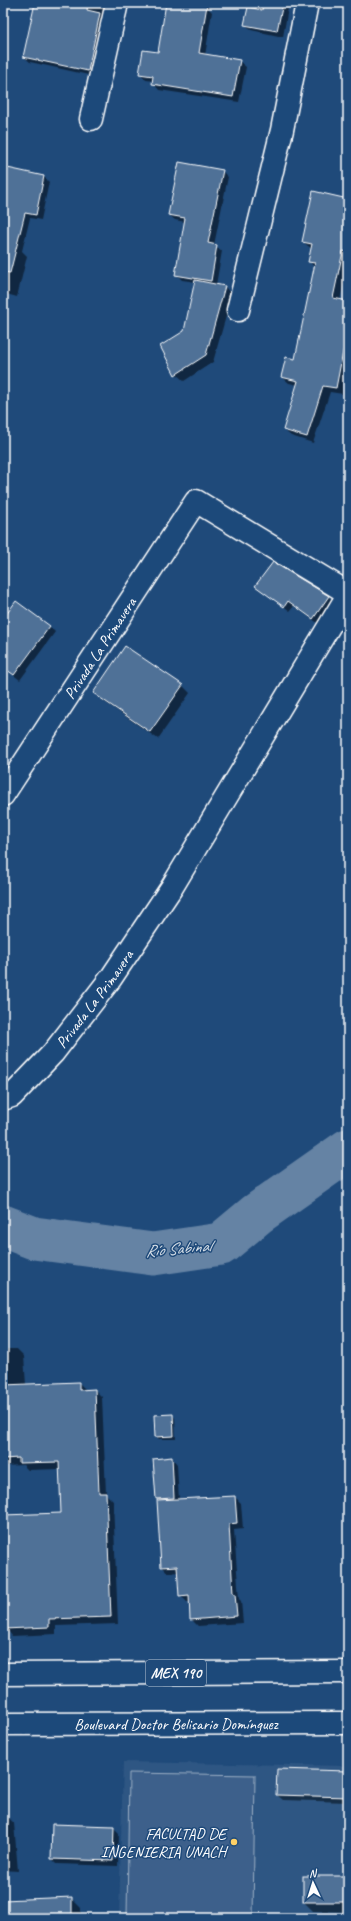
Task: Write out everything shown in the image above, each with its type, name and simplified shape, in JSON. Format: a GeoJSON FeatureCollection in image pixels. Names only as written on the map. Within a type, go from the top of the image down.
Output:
{"type":"FeatureCollection","features":[{"type":"Feature","properties":{"kind":"street"},"geometry":{"type":"LineString","coordinates":[[91,120],[118,3]]}},
{"type":"Feature","properties":{"kind":"street"},"geometry":{"type":"LineString","coordinates":[[238,310],[282,130],[307,3]]}},
{"type":"Feature","properties":{"kind":"street","name":"Privada La Primavera"},"geometry":{"type":"LineString","coordinates":[[3,795],[196,501],[348,594],[172,887],[111,978],[53,1053],[12,1096],[3,1098]]}},
{"type":"Feature","properties":{"kind":"street","name":"MEX 190"},"geometry":{"type":"LineString","coordinates":[[3,1674],[348,1672]]}},
{"type":"Feature","properties":{"kind":"street","name":"Boulevard Doctor Belisario Domínguez"},"geometry":{"type":"LineString","coordinates":[[3,1724],[348,1722]]}},
{"type":"Feature","properties":{"kind":"shaded area","name":"FACULTAD DE INGENIERIA UNACH"},"geometry":{"type":"Polygon","coordinates":[[[123,1762],[348,1766],[348,1918],[119,1918],[123,1762]]]}},
{"type":"Feature","properties":{"kind":"shaded area"},"geometry":{"type":"Polygon","coordinates":[[[129,1773],[255,1775],[253,1918],[127,1918],[129,1773]]]}},
{"type":"Feature","properties":{"kind":"building"},"geometry":{"type":"Polygon","coordinates":[[[35,3],[88,3],[87,10],[100,13],[88,71],[23,57],[35,3]]]}},
{"type":"Feature","properties":{"kind":"building"},"geometry":{"type":"Polygon","coordinates":[[[166,3],[207,5],[199,53],[240,60],[233,97],[152,84],[153,76],[139,74],[143,50],[158,52],[166,3]]]}},
{"type":"Feature","properties":{"kind":"building"},"geometry":{"type":"Polygon","coordinates":[[[263,3],[283,3],[277,31],[244,25],[248,7],[262,10],[263,3]]]}},
{"type":"Feature","properties":{"kind":"building"},"geometry":{"type":"Polygon","coordinates":[[[179,162],[223,170],[208,243],[217,245],[211,281],[175,275],[185,218],[168,215],[179,162]]]}},
{"type":"Feature","properties":{"kind":"building"},"geometry":{"type":"Polygon","coordinates":[[[3,167],[44,176],[36,215],[25,213],[10,273],[3,272],[3,167]]]}},
{"type":"Feature","properties":{"kind":"building"},"geometry":{"type":"Polygon","coordinates":[[[313,191],[348,199],[348,252],[343,251],[333,298],[348,301],[348,326],[336,388],[323,386],[307,437],[283,430],[298,381],[281,377],[286,357],[295,359],[315,263],[308,262],[312,244],[302,242],[313,191]]]}},
{"type":"Feature","properties":{"kind":"building"},"geometry":{"type":"Polygon","coordinates":[[[195,280],[225,286],[206,355],[175,375],[160,346],[184,331],[195,280]]]}},
{"type":"Feature","properties":{"kind":"building"},"geometry":{"type":"Polygon","coordinates":[[[273,562],[329,596],[313,619],[288,601],[284,607],[255,586],[273,562]]]}},
{"type":"Feature","properties":{"kind":"building"},"geometry":{"type":"Polygon","coordinates":[[[16,601],[50,626],[14,675],[3,667],[3,619],[16,601]]]}},
{"type":"Feature","properties":{"kind":"building"},"geometry":{"type":"Polygon","coordinates":[[[125,646],[183,685],[150,732],[93,693],[125,646]]]}},
{"type":"Feature","properties":{"kind":"building"},"geometry":{"type":"Polygon","coordinates":[[[79,1382],[79,1390],[95,1389],[99,1493],[106,1493],[111,1617],[49,1619],[49,1627],[4,1629],[3,1515],[61,1513],[59,1462],[19,1463],[19,1458],[3,1459],[3,1385],[79,1382]]]}},
{"type":"Feature","properties":{"kind":"building"},"geometry":{"type":"Polygon","coordinates":[[[173,1414],[174,1436],[155,1437],[154,1415],[173,1414]]]}},
{"type":"Feature","properties":{"kind":"building"},"geometry":{"type":"Polygon","coordinates":[[[172,1457],[174,1498],[156,1499],[153,1459],[172,1457]]]}},
{"type":"Feature","properties":{"kind":"building"},"geometry":{"type":"Polygon","coordinates":[[[235,1496],[237,1523],[229,1524],[233,1594],[235,1594],[237,1616],[190,1620],[189,1595],[179,1596],[177,1566],[161,1567],[157,1500],[235,1496]]]}},
{"type":"Feature","properties":{"kind":"building"},"geometry":{"type":"Polygon","coordinates":[[[277,1769],[348,1771],[348,1797],[276,1795],[277,1769]]]}},
{"type":"Feature","properties":{"kind":"building"},"geometry":{"type":"Polygon","coordinates":[[[52,1824],[114,1826],[113,1861],[51,1859],[52,1824]]]}},
{"type":"Feature","properties":{"kind":"building"},"geometry":{"type":"Polygon","coordinates":[[[303,1876],[348,1876],[348,1902],[303,1902],[303,1876]]]}},
{"type":"Feature","properties":{"kind":"building"},"geometry":{"type":"Polygon","coordinates":[[[72,1897],[72,1918],[3,1918],[3,1900],[72,1897]]]}},
{"type":"Feature","properties":{"kind":"waterway","name":"Río Sabinal"},"geometry":{"type":"LineString","coordinates":[[3,1226],[34,1238],[153,1254],[221,1244],[257,1214],[348,1150]]}},
{"type":"Feature","properties":{"kind":"place","name":"FACULTAD DE INGENIERIA UNACH"},"geometry":{"type":"Point","coordinates":[234,1842]}}]}
